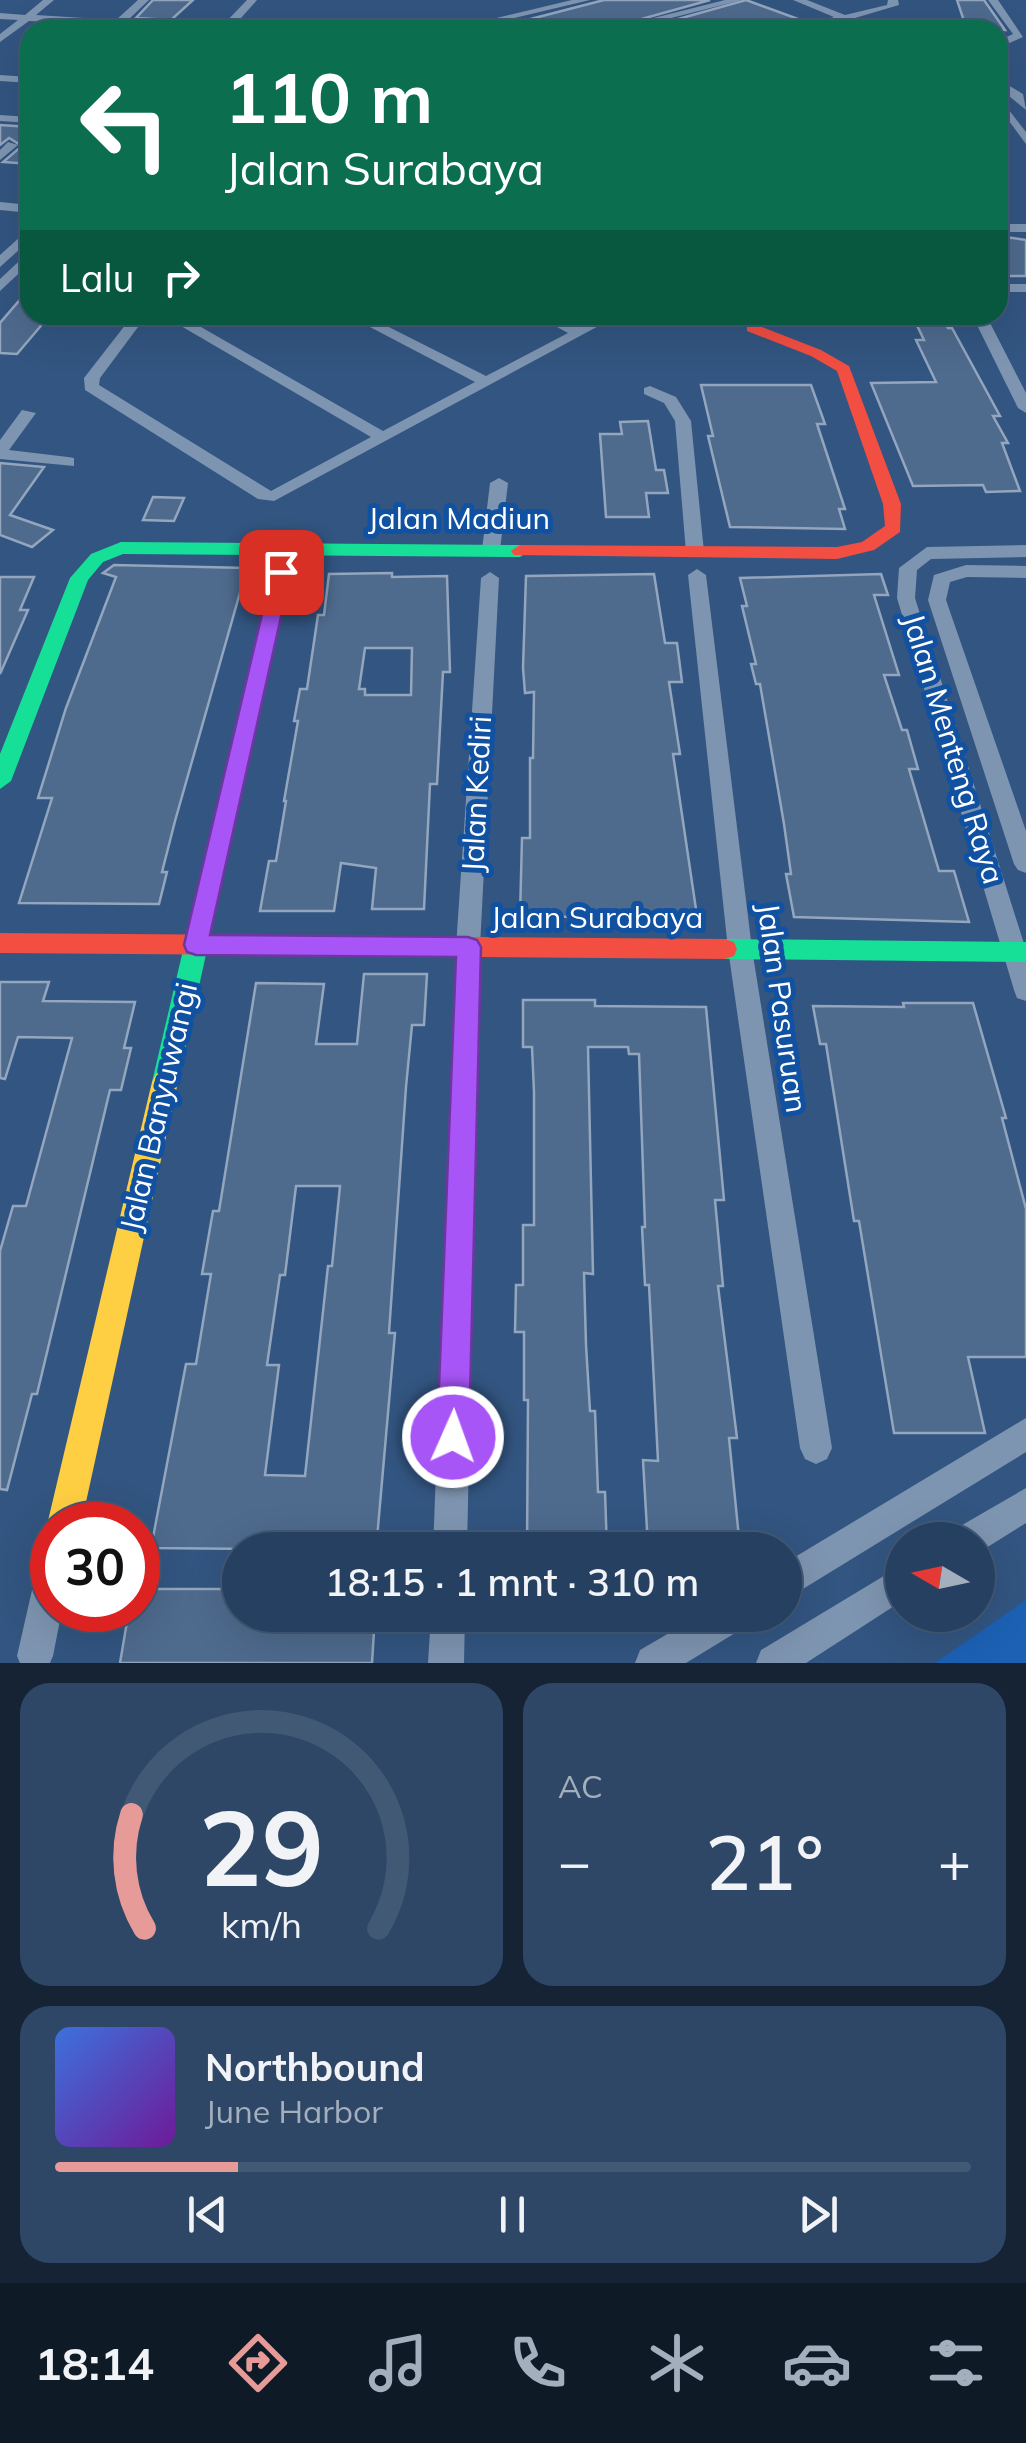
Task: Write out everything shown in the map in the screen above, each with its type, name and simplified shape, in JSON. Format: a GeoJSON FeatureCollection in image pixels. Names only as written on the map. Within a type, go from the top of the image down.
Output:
{"type":"FeatureCollection","features":[{"type":"Feature","properties":{"kind":"street"},"geometry":{"type":"LineString","coordinates":[[24,20],[49,0]]}},
{"type":"Feature","properties":{"kind":"street"},"geometry":{"type":"LineString","coordinates":[[121,20],[144,0]]}},
{"type":"Feature","properties":{"kind":"street"},"geometry":{"type":"LineString","coordinates":[[233,20],[252,0]]}},
{"type":"Feature","properties":{"kind":"street"},"geometry":{"type":"LineString","coordinates":[[247,20],[265,0]]}},
{"type":"Feature","properties":{"kind":"street"},"geometry":{"type":"LineString","coordinates":[[496,20],[584,0]]}},
{"type":"Feature","properties":{"kind":"street"},"geometry":{"type":"LineString","coordinates":[[653,20],[737,0]]}},
{"type":"Feature","properties":{"kind":"street"},"geometry":{"type":"LineString","coordinates":[[779,0],[841,20]]}},
{"type":"Feature","properties":{"kind":"street"},"geometry":{"type":"LineString","coordinates":[[798,0],[838,19]]}},
{"type":"Feature","properties":{"kind":"street"},"geometry":{"type":"LineString","coordinates":[[834,20],[894,5],[893,0]]}},
{"type":"Feature","properties":{"kind":"street"},"geometry":{"type":"LineString","coordinates":[[0,16],[49,20]]}},
{"type":"Feature","properties":{"kind":"street"},"geometry":{"type":"LineString","coordinates":[[1008,20],[1019,35],[1008,40]]}},
{"type":"Feature","properties":{"kind":"street"},"geometry":{"type":"LineString","coordinates":[[0,39],[20,23]]}},
{"type":"Feature","properties":{"kind":"street"},"geometry":{"type":"LineString","coordinates":[[1008,110],[1020,138]]}},
{"type":"Feature","properties":{"kind":"street"},"geometry":{"type":"LineString","coordinates":[[0,156],[12,145]]}},
{"type":"Feature","properties":{"kind":"street"},"geometry":{"type":"LineString","coordinates":[[0,288],[16,266]]}},
{"type":"Feature","properties":{"kind":"street"},"geometry":{"type":"LineString","coordinates":[[132,325],[92,378],[91,387],[264,495],[285,493],[594,325]]}},
{"type":"Feature","properties":{"kind":"street"},"geometry":{"type":"LineString","coordinates":[[186,325],[382,437]]}},
{"type":"Feature","properties":{"kind":"street"},"geometry":{"type":"LineString","coordinates":[[374,325],[486,382]]}},
{"type":"Feature","properties":{"kind":"street"},"geometry":{"type":"LineString","coordinates":[[563,325],[580,333]]}},
{"type":"Feature","properties":{"kind":"street"},"geometry":{"type":"LineString","coordinates":[[984,325],[1026,408]]}},
{"type":"Feature","properties":{"kind":"street","name":"Jalan Madiun"},"geometry":{"type":"LineString","coordinates":[[0,781],[79,578],[107,553],[136,546],[491,550],[696,563],[837,553],[858,550],[886,537],[894,528],[892,504],[844,369],[816,353],[752,328]]}},
{"type":"Feature","properties":{"kind":"street","name":"Jalan Pasuruan"},"geometry":{"type":"LineString","coordinates":[[650,391],[670,400],[684,420],[696,563],[740,949],[816,1448]]}},
{"type":"Feature","properties":{"kind":"street"},"geometry":{"type":"LineString","coordinates":[[28,413],[0,452],[68,462]]}},
{"type":"Feature","properties":{"kind":"street"},"geometry":{"type":"LineString","coordinates":[[491,550],[499,483]]}},
{"type":"Feature","properties":{"kind":"street","name":"Jalan Menteng Raya"},"geometry":{"type":"LineString","coordinates":[[1026,550],[927,553],[908,568],[906,598],[1020,952],[1026,990]]}},
{"type":"Feature","properties":{"kind":"street","name":"Jalan Menteng Raya"},"geometry":{"type":"LineString","coordinates":[[1026,572],[966,571],[941,579],[936,600],[1026,864]]}},
{"type":"Feature","properties":{"kind":"street","name":"Jalan Banyuwangi"},"geometry":{"type":"LineString","coordinates":[[69,1502],[281,572]]}},
{"type":"Feature","properties":{"kind":"street","name":"Jalan Kediri"},"geometry":{"type":"LineString","coordinates":[[451,1532],[468,947],[490,578]]}},
{"type":"Feature","properties":{"kind":"street","name":"Jalan Surabaya"},"geometry":{"type":"LineString","coordinates":[[0,943],[1020,952]]}},
{"type":"Feature","properties":{"kind":"street"},"geometry":{"type":"LineString","coordinates":[[802,1572],[1026,1434]]}},
{"type":"Feature","properties":{"kind":"street"},"geometry":{"type":"LineString","coordinates":[[995,1524],[1026,1504]]}},
{"type":"Feature","properties":{"kind":"street"},"geometry":{"type":"LineString","coordinates":[[774,1663],[885,1593]]}},
{"type":"Feature","properties":{"kind":"street"},"geometry":{"type":"LineString","coordinates":[[34,1656],[39,1632]]}},
{"type":"Feature","properties":{"kind":"street"},"geometry":{"type":"LineString","coordinates":[[446,1663],[447,1632]]}},
{"type":"Feature","properties":{"kind":"street"},"geometry":{"type":"LineString","coordinates":[[653,1663],[705,1632]]}},
{"type":"Feature","properties":{"kind":"shaded area"},"geometry":{"type":"Polygon","coordinates":[[[1026,1600],[1026,1663],[935,1663],[980,1632],[995,1632],[995,1621],[1026,1600]]]}},
{"type":"Feature","properties":{"kind":"building"},"geometry":{"type":"Polygon","coordinates":[[[153,0],[193,0],[171,20],[136,18],[153,0]]]}},
{"type":"Feature","properties":{"kind":"building"},"geometry":{"type":"Polygon","coordinates":[[[604,0],[710,0],[638,20],[527,20],[604,0]]]}},
{"type":"Feature","properties":{"kind":"building"},"geometry":{"type":"Polygon","coordinates":[[[746,0],[801,20],[675,20],[746,0]]]}},
{"type":"Feature","properties":{"kind":"building"},"geometry":{"type":"Polygon","coordinates":[[[957,0],[984,0],[998,20],[964,20],[957,0]]]}},
{"type":"Feature","properties":{"kind":"building"},"geometry":{"type":"Polygon","coordinates":[[[0,125],[20,126],[20,145],[9,138],[0,145],[0,125]]]}},
{"type":"Feature","properties":{"kind":"building"},"geometry":{"type":"Polygon","coordinates":[[[20,148],[20,163],[3,162],[20,148]]]}},
{"type":"Feature","properties":{"kind":"building"},"geometry":{"type":"Polygon","coordinates":[[[1008,237],[1026,240],[1026,276],[1008,276],[1008,237]]]}},
{"type":"Feature","properties":{"kind":"building"},"geometry":{"type":"Polygon","coordinates":[[[20,300],[20,325],[42,325],[17,354],[0,353],[0,323],[20,300]]]}},
{"type":"Feature","properties":{"kind":"building"},"geometry":{"type":"Polygon","coordinates":[[[917,325],[952,328],[1000,416],[993,416],[1008,443],[1002,443],[1020,491],[986,492],[983,485],[913,486],[871,383],[936,382],[916,340],[924,340],[917,325]]]}},
{"type":"Feature","properties":{"kind":"building"},"geometry":{"type":"Polygon","coordinates":[[[701,385],[811,385],[825,424],[817,424],[845,509],[839,509],[845,529],[730,527],[708,436],[713,436],[701,385]]]}},
{"type":"Feature","properties":{"kind":"building"},"geometry":{"type":"Polygon","coordinates":[[[648,421],[656,470],[664,470],[668,493],[646,493],[649,517],[606,517],[600,434],[622,434],[620,422],[648,421]]]}},
{"type":"Feature","properties":{"kind":"building"},"geometry":{"type":"Polygon","coordinates":[[[0,463],[44,467],[10,515],[53,530],[32,547],[0,535],[0,463]]]}},
{"type":"Feature","properties":{"kind":"building"},"geometry":{"type":"Polygon","coordinates":[[[153,497],[184,498],[174,521],[143,520],[153,497]]]}},
{"type":"Feature","properties":{"kind":"building"},"geometry":{"type":"Polygon","coordinates":[[[114,565],[247,568],[175,821],[162,872],[167,872],[159,904],[19,903],[52,798],[38,798],[66,708],[116,577],[103,573],[114,565]]]}},
{"type":"Feature","properties":{"kind":"building"},"geometry":{"type":"Polygon","coordinates":[[[329,574],[447,576],[450,672],[443,672],[437,784],[430,784],[424,909],[372,909],[376,868],[341,863],[334,911],[260,911],[269,861],[276,861],[298,721],[294,721],[300,689],[307,689],[318,615],[324,615],[329,574]],[[365,648],[359,689],[365,689],[365,695],[411,695],[412,648],[365,648]]]}},
{"type":"Feature","properties":{"kind":"building"},"geometry":{"type":"Polygon","coordinates":[[[654,574],[665,643],[677,643],[682,682],[669,682],[680,754],[673,754],[697,916],[520,917],[522,838],[530,838],[533,758],[534,692],[525,693],[523,668],[526,576],[654,574]]]}},
{"type":"Feature","properties":{"kind":"building"},"geometry":{"type":"Polygon","coordinates":[[[881,574],[888,595],[874,595],[899,675],[884,675],[918,769],[909,769],[939,871],[954,871],[969,922],[794,917],[786,874],[791,874],[784,824],[760,684],[756,684],[751,664],[756,664],[742,606],[747,606],[740,578],[881,574]]]}},
{"type":"Feature","properties":{"kind":"building"},"geometry":{"type":"Polygon","coordinates":[[[0,577],[34,577],[20,610],[28,610],[0,674],[0,577]]]}},
{"type":"Feature","properties":{"kind":"building"},"geometry":{"type":"Polygon","coordinates":[[[364,974],[427,974],[424,1025],[412,1025],[406,1087],[389,1333],[395,1333],[378,1532],[222,1532],[222,1549],[160,1548],[160,1502],[186,1364],[196,1364],[211,1274],[202,1274],[213,1211],[219,1211],[256,983],[324,984],[316,1044],[357,1044],[364,974]],[[296,1186],[285,1275],[280,1275],[267,1365],[279,1365],[265,1475],[305,1476],[328,1266],[332,1266],[340,1186],[296,1186]]]}},
{"type":"Feature","properties":{"kind":"building"},"geometry":{"type":"Polygon","coordinates":[[[0,982],[49,982],[43,1001],[135,1002],[124,1048],[131,1048],[121,1090],[110,1090],[37,1394],[32,1394],[7,1490],[0,1489],[0,1251],[13,1206],[26,1206],[72,1038],[18,1037],[5,1079],[0,1078],[0,982]]]}},
{"type":"Feature","properties":{"kind":"building"},"geometry":{"type":"Polygon","coordinates":[[[523,1000],[595,1000],[595,1006],[706,1007],[724,1200],[715,1200],[723,1286],[718,1286],[737,1438],[729,1438],[738,1532],[647,1532],[643,1460],[658,1461],[649,1285],[645,1285],[642,1227],[639,1054],[629,1054],[628,1047],[588,1047],[593,1274],[584,1273],[586,1345],[590,1411],[595,1411],[598,1492],[605,1492],[606,1532],[527,1532],[524,1332],[515,1332],[516,1285],[523,1285],[523,1225],[534,1225],[534,1092],[532,1047],[523,1047],[523,1000]]]}},
{"type":"Feature","properties":{"kind":"building"},"geometry":{"type":"Polygon","coordinates":[[[903,1003],[973,1003],[1006,1118],[1002,1118],[1026,1209],[1026,1357],[968,1357],[985,1433],[894,1433],[826,1044],[820,1044],[813,1006],[904,1007],[903,1003]]]}},
{"type":"Feature","properties":{"kind":"building"},"geometry":{"type":"Polygon","coordinates":[[[160,1589],[222,1589],[222,1632],[374,1632],[372,1663],[120,1663],[125,1632],[160,1632],[160,1589]]]}},
{"type":"Feature","properties":{"kind":"traffic: fast"},"geometry":{"type":"LineString","coordinates":[[0,781],[79,578],[97,558],[121,548],[520,551]]}},
{"type":"Feature","properties":{"kind":"traffic: fast"},"geometry":{"type":"LineString","coordinates":[[165,1082],[281,572]]}},
{"type":"Feature","properties":{"kind":"traffic: fast"},"geometry":{"type":"LineString","coordinates":[[725,949],[1026,952]]}},
{"type":"Feature","properties":{"kind":"traffic: slow"},"geometry":{"type":"LineString","coordinates":[[69,1502],[165,1082]]}},
{"type":"Feature","properties":{"kind":"traffic: jam"},"geometry":{"type":"LineString","coordinates":[[520,551],[837,553],[868,546],[894,528],[892,504],[844,369],[816,353],[752,328]]}},
{"type":"Feature","properties":{"kind":"traffic: jam"},"geometry":{"type":"LineString","coordinates":[[0,943],[725,949]]}},
{"type":"Feature","properties":{"kind":"route"},"geometry":{"type":"LineString","coordinates":[[281,572],[196,945],[468,947],[453,1437]]}}]}
